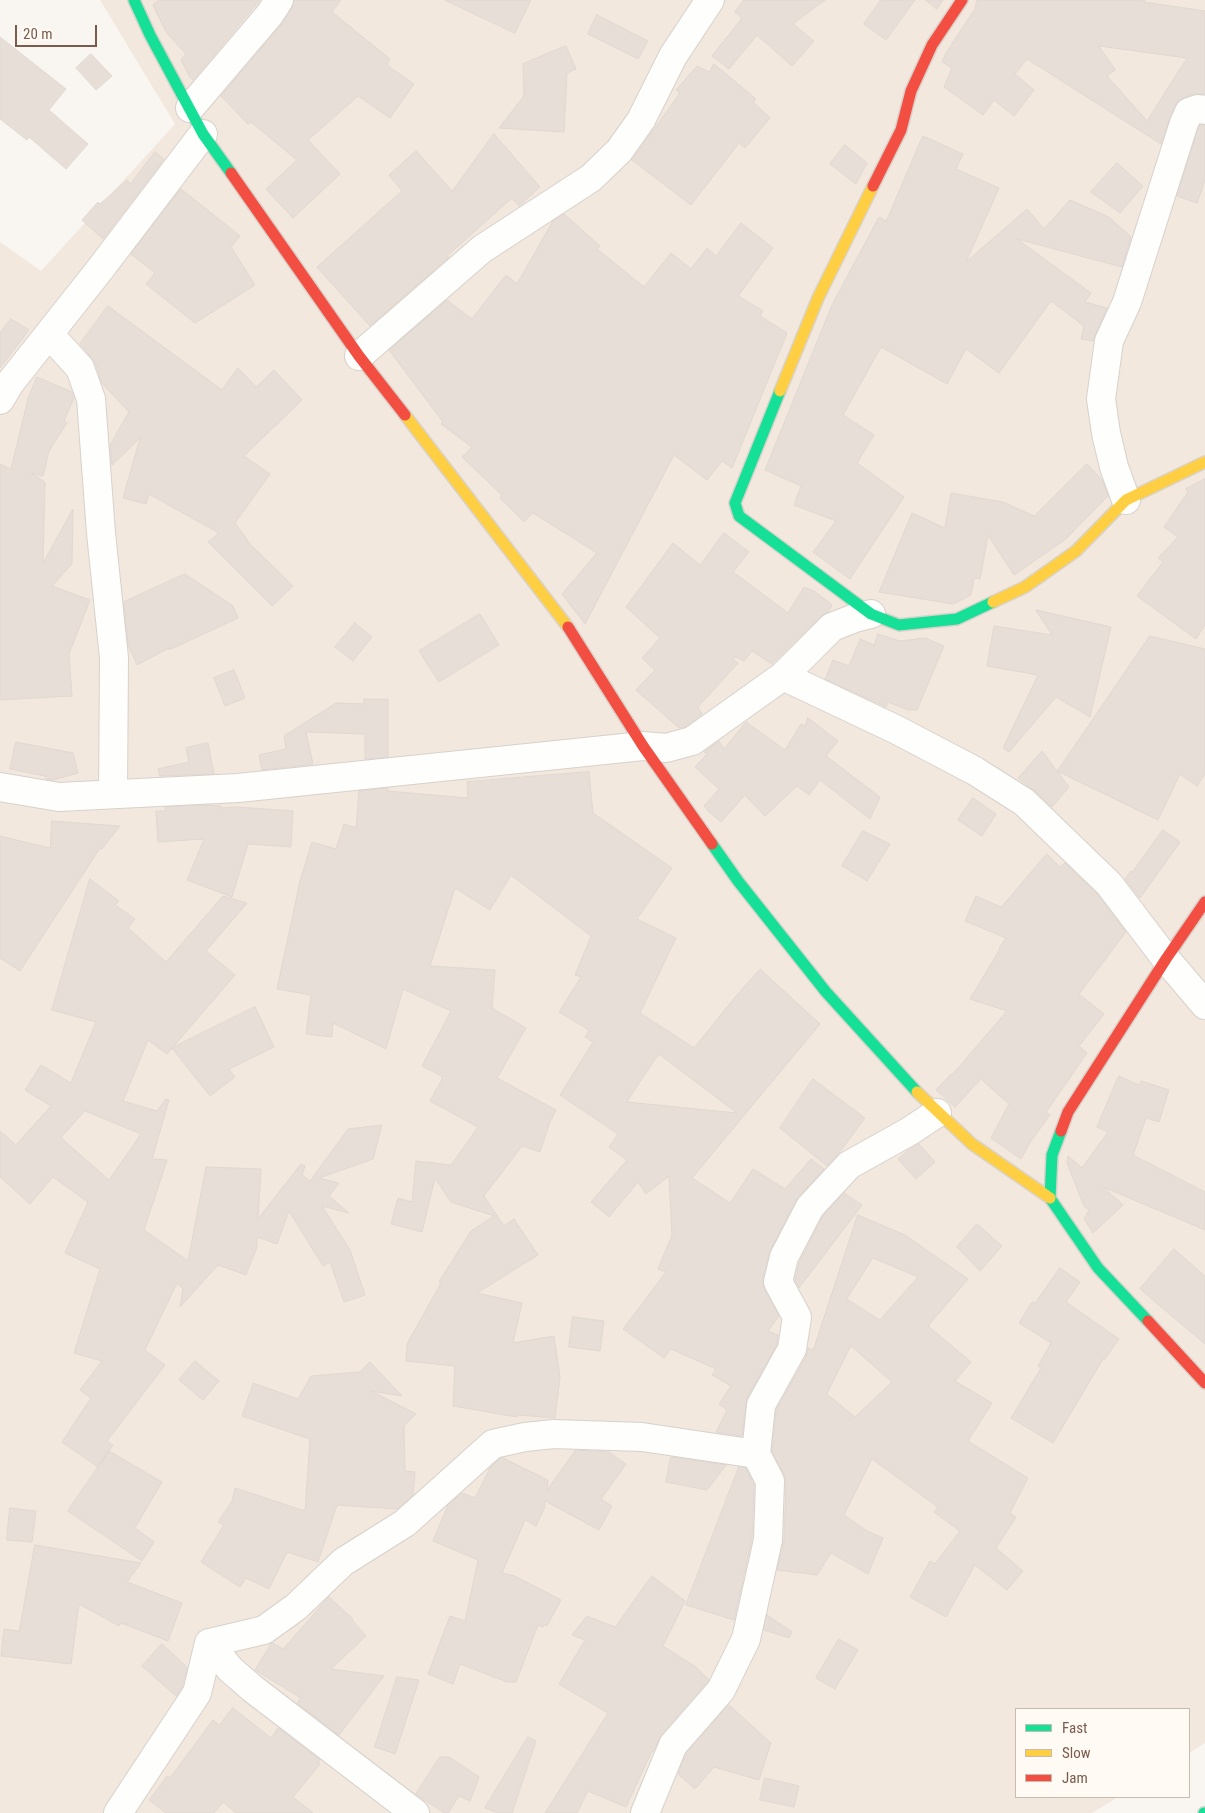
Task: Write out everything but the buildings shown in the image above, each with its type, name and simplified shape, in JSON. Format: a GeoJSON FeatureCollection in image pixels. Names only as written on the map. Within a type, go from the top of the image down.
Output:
{"type":"FeatureCollection","features":[{"type":"Feature","properties":{"kind":"street"},"geometry":{"type":"LineString","coordinates":[[134,0],[150,35],[203,134],[359,356],[572,633],[643,746],[738,882],[826,992],[937,1113],[972,1144],[1050,1198],[1098,1268],[1205,1383]]}},
{"type":"Feature","properties":{"kind":"street"},"geometry":{"type":"LineString","coordinates":[[190,108],[280,0]]}},
{"type":"Feature","properties":{"kind":"street"},"geometry":{"type":"LineString","coordinates":[[359,356],[482,249],[591,178],[619,151],[641,120],[672,56],[710,0]]}},
{"type":"Feature","properties":{"kind":"street"},"geometry":{"type":"LineString","coordinates":[[962,0],[932,45],[912,91],[901,130],[818,298],[735,502],[739,516],[871,614],[899,625],[957,619],[1025,587],[1076,551],[1126,500],[1205,462]]}},
{"type":"Feature","properties":{"kind":"street"},"geometry":{"type":"LineString","coordinates":[[1126,500],[1110,450],[1101,399],[1109,341],[1127,302],[1184,124],[1190,112],[1198,109],[1205,110]]}},
{"type":"Feature","properties":{"kind":"street"},"geometry":{"type":"LineString","coordinates":[[0,400],[10,383],[203,134]]}},
{"type":"Feature","properties":{"kind":"street"},"geometry":{"type":"LineString","coordinates":[[49,334],[80,368],[91,399],[101,533],[114,658],[113,794]]}},
{"type":"Feature","properties":{"kind":"street"},"geometry":{"type":"LineString","coordinates":[[0,787],[59,797],[238,788],[643,746],[666,748],[692,742],[783,676],[832,627],[871,614]]}},
{"type":"Feature","properties":{"kind":"street"},"geometry":{"type":"LineString","coordinates":[[783,676],[896,730],[975,771],[1024,802],[1109,884],[1166,959],[1205,1005]]}},
{"type":"Feature","properties":{"kind":"street"},"geometry":{"type":"LineString","coordinates":[[1050,1198],[1052,1155],[1068,1112],[1166,959],[1205,902]]}},
{"type":"Feature","properties":{"kind":"street"},"geometry":{"type":"LineString","coordinates":[[645,1813],[674,1745],[721,1690],[746,1639],[768,1540],[770,1481],[756,1454],[762,1405],[792,1349],[797,1317],[778,1282],[784,1257],[810,1207],[849,1166],[937,1113]]}},
{"type":"Feature","properties":{"kind":"street"},"geometry":{"type":"LineString","coordinates":[[210,1643],[264,1630],[296,1606],[343,1562],[404,1522],[493,1444],[525,1437],[554,1434],[622,1436],[642,1437],[756,1454]]}},
{"type":"Feature","properties":{"kind":"street"},"geometry":{"type":"LineString","coordinates":[[118,1813],[197,1693],[210,1643]]}},
{"type":"Feature","properties":{"kind":"street"},"geometry":{"type":"LineString","coordinates":[[210,1643],[230,1670],[253,1690],[414,1813]]}},
{"type":"Feature","properties":{"kind":"shaded area"},"geometry":{"type":"Polygon","coordinates":[[[100,0],[1205,0],[1205,1743],[1190,1752],[1190,1708],[1015,1708],[1015,1798],[1116,1798],[1092,1813],[0,1813],[0,242],[41,271],[175,124],[100,0]]]}},
{"type":"Feature","properties":{"kind":"traffic: fast"},"geometry":{"type":"LineString","coordinates":[[134,0],[150,35],[203,134],[231,173]]}},
{"type":"Feature","properties":{"kind":"traffic: fast"},"geometry":{"type":"LineString","coordinates":[[780,391],[735,503],[739,516],[871,614],[899,625],[957,619],[993,602]]}},
{"type":"Feature","properties":{"kind":"traffic: fast"},"geometry":{"type":"LineString","coordinates":[[712,844],[738,881],[826,992],[917,1092]]}},
{"type":"Feature","properties":{"kind":"traffic: fast"},"geometry":{"type":"LineString","coordinates":[[1061,1131],[1052,1155],[1050,1198],[1098,1268],[1148,1321]]}},
{"type":"Feature","properties":{"kind":"traffic: slow"},"geometry":{"type":"LineString","coordinates":[[780,391],[818,298],[873,186]]}},
{"type":"Feature","properties":{"kind":"traffic: slow"},"geometry":{"type":"LineString","coordinates":[[405,415],[568,627]]}},
{"type":"Feature","properties":{"kind":"traffic: slow"},"geometry":{"type":"LineString","coordinates":[[993,602],[1025,587],[1076,551],[1126,500],[1205,462]]}},
{"type":"Feature","properties":{"kind":"traffic: slow"},"geometry":{"type":"LineString","coordinates":[[917,1092],[972,1144],[1050,1198]]}},
{"type":"Feature","properties":{"kind":"traffic: jam"},"geometry":{"type":"LineString","coordinates":[[873,186],[901,130],[911,91],[932,45],[962,0]]}},
{"type":"Feature","properties":{"kind":"traffic: jam"},"geometry":{"type":"LineString","coordinates":[[231,173],[359,356],[405,415]]}},
{"type":"Feature","properties":{"kind":"traffic: jam"},"geometry":{"type":"LineString","coordinates":[[568,627],[643,746],[712,844]]}},
{"type":"Feature","properties":{"kind":"traffic: jam"},"geometry":{"type":"LineString","coordinates":[[1061,1131],[1068,1112],[1166,959],[1205,902]]}},
{"type":"Feature","properties":{"kind":"traffic: jam"},"geometry":{"type":"LineString","coordinates":[[1148,1321],[1205,1383]]}}]}
